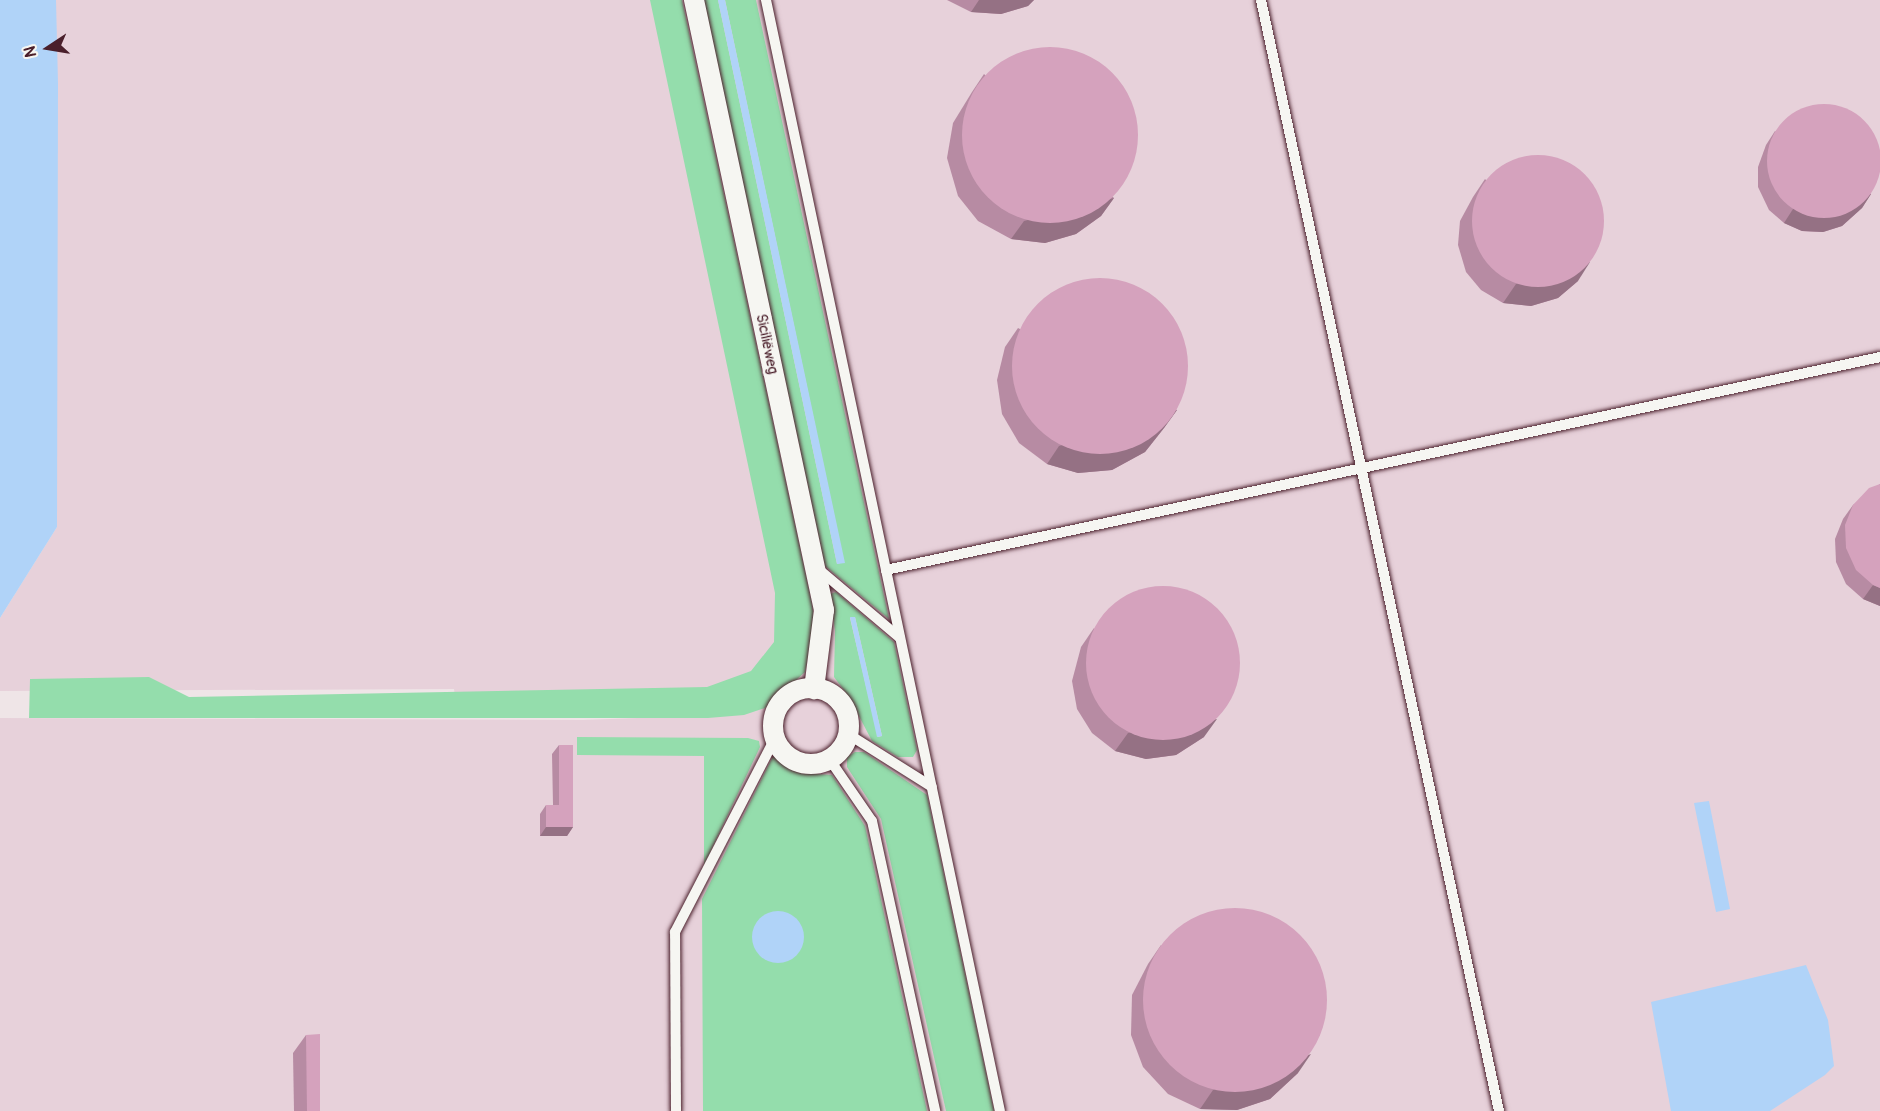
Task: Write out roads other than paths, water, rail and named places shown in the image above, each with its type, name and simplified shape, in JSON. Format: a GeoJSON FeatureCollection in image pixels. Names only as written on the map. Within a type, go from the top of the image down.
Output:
{"type":"FeatureCollection","features":[{"type":"Feature","properties":{"kind":"street","name":"Siciliëweg"},"geometry":{"type":"LineString","coordinates":[[694,0],[824,610],[814,688]]}},
{"type":"Feature","properties":{"kind":"street"},"geometry":{"type":"LineString","coordinates":[[814,688],[834,696],[841,703],[849,723],[848,734],[838,753],[830,760],[819,764],[797,762],[788,756],[775,738],[773,725],[782,703],[796,692],[814,688]]}},
{"type":"Feature","properties":{"kind":"lane"},"geometry":{"type":"LineString","coordinates":[[766,0],[1000,1111]]}},
{"type":"Feature","properties":{"kind":"lane"},"geometry":{"type":"LineString","coordinates":[[1261,0],[1499,1111]]}},
{"type":"Feature","properties":{"kind":"lane"},"geometry":{"type":"LineString","coordinates":[[886,570],[1880,357]]}},
{"type":"Feature","properties":{"kind":"lane"},"geometry":{"type":"LineString","coordinates":[[815,566],[900,638]]}},
{"type":"Feature","properties":{"kind":"lane"},"geometry":{"type":"LineString","coordinates":[[848,734],[932,787]]}},
{"type":"Feature","properties":{"kind":"lane"},"geometry":{"type":"LineString","coordinates":[[675,1111],[675,932],[775,738]]}},
{"type":"Feature","properties":{"kind":"lane"},"geometry":{"type":"LineString","coordinates":[[830,760],[872,821],[935,1111]]}},
{"type":"Feature","properties":{"kind":"water"},"geometry":{"type":"Polygon","coordinates":[[[0,0],[56,0],[58,84],[57,527],[0,618],[0,0]]]}},
{"type":"Feature","properties":{"kind":"water"},"geometry":{"type":"Polygon","coordinates":[[[718,0],[725,0],[845,563],[837,564],[718,0]]]}},
{"type":"Feature","properties":{"kind":"water"},"geometry":{"type":"Polygon","coordinates":[[[850,617],[855,617],[882,736],[877,737],[850,617]]]}},
{"type":"Feature","properties":{"kind":"water"},"geometry":{"type":"Polygon","coordinates":[[[1709,801],[1730,909],[1716,912],[1694,803],[1709,801]]]}},
{"type":"Feature","properties":{"kind":"water"},"geometry":{"type":"Polygon","coordinates":[[[773,911],[783,911],[797,918],[804,937],[797,956],[783,963],[773,963],[763,959],[756,952],[752,942],[752,932],[756,922],[763,915],[773,911]]]}},
{"type":"Feature","properties":{"kind":"water"},"geometry":{"type":"Polygon","coordinates":[[[1806,965],[1828,1020],[1834,1066],[1825,1075],[1770,1111],[1671,1111],[1651,1002],[1806,965]]]}}]}
